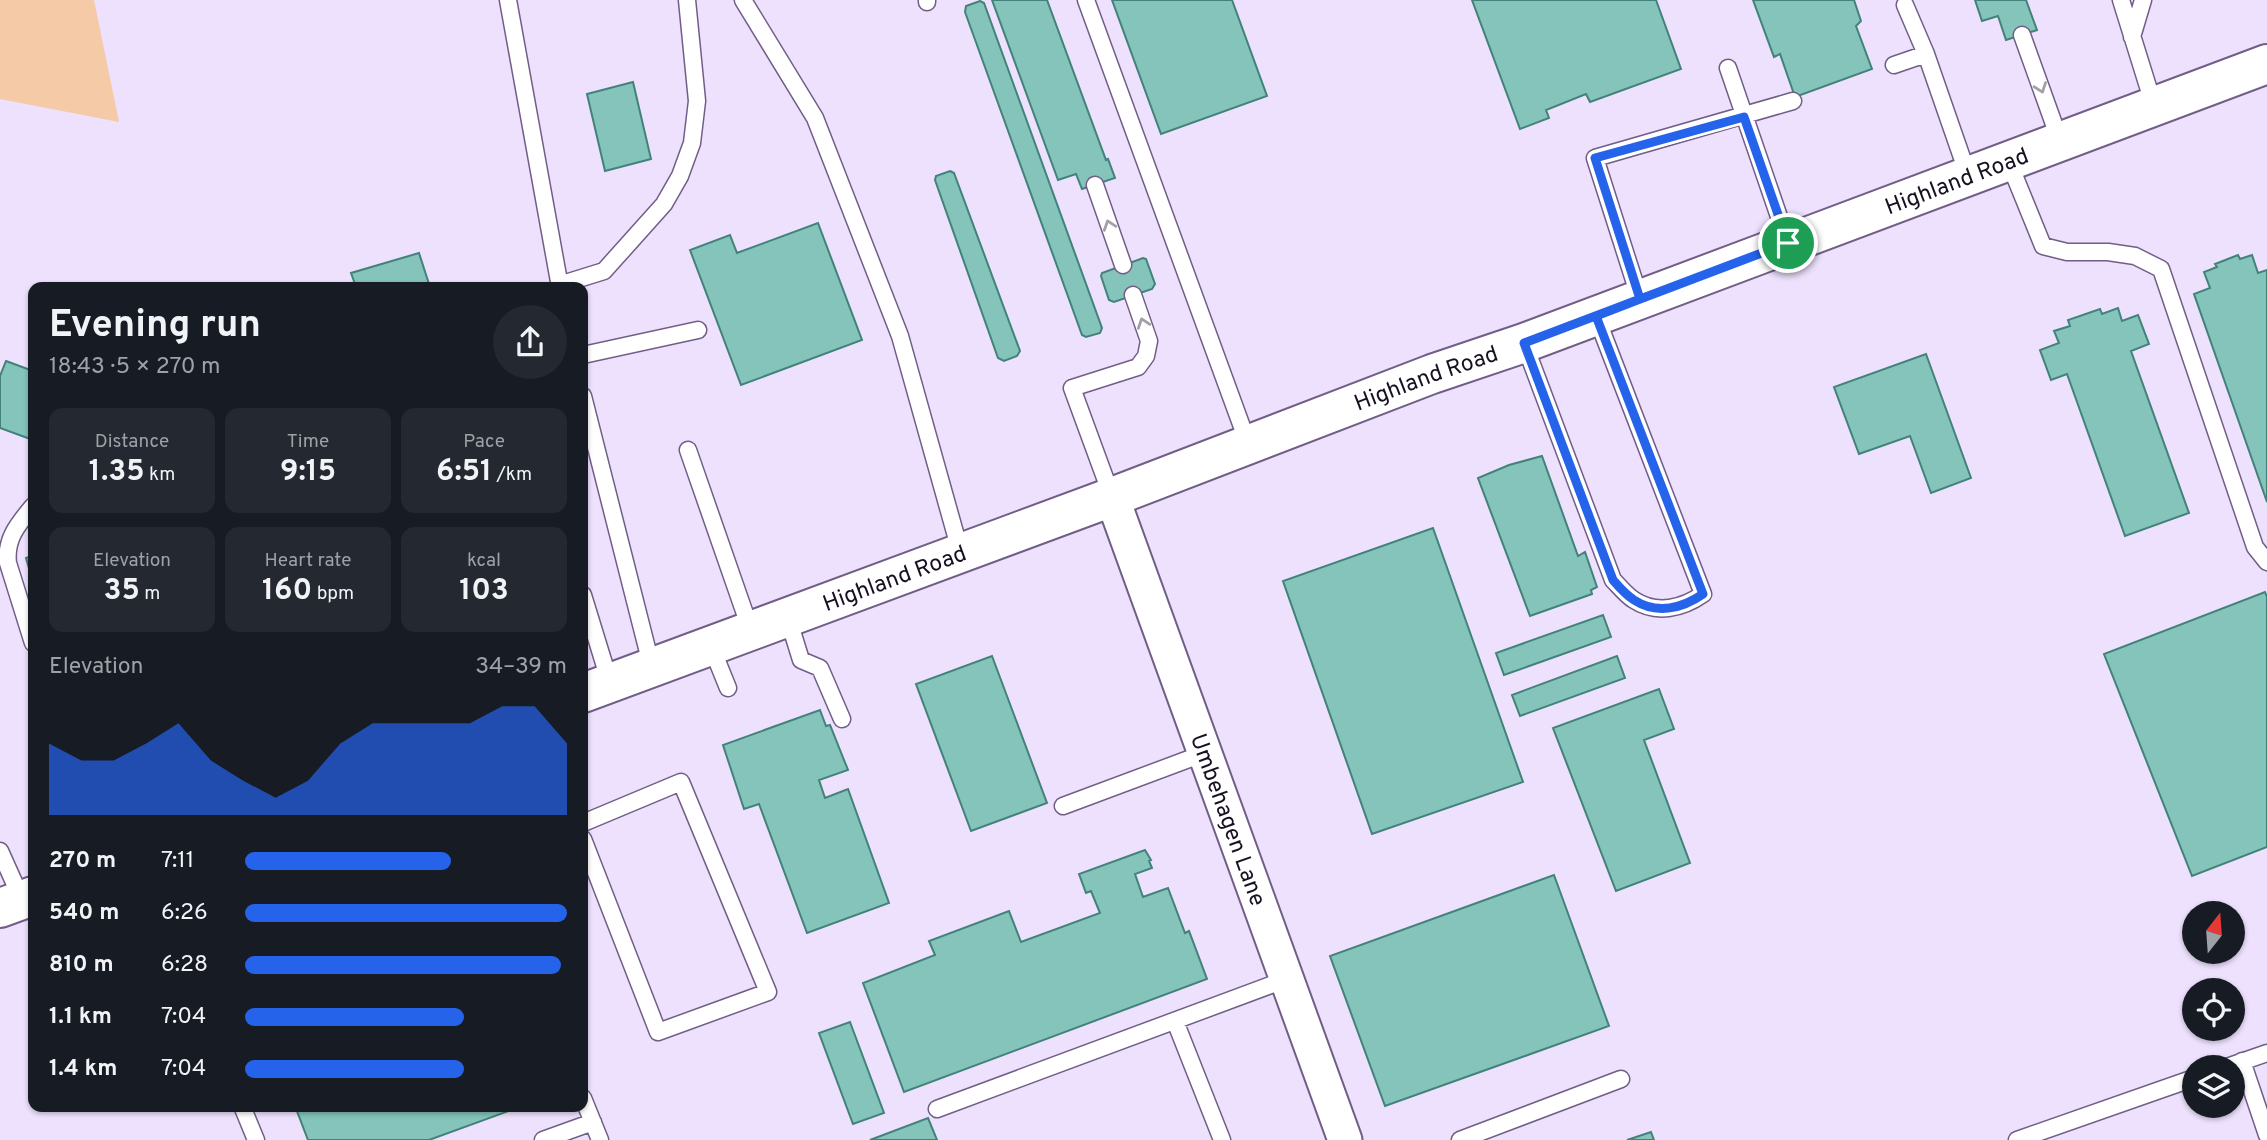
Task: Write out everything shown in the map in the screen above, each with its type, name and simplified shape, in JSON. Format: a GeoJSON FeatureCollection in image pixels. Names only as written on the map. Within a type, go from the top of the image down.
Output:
{"type":"FeatureCollection","features":[{"type":"Feature","properties":{"kind":"main road","name":"Highland Road"},"geometry":{"type":"LineString","coordinates":[[597,688],[1112,498],[1432,374],[1524,343],[2008,160],[2266,68]]}},
{"type":"Feature","properties":{"kind":"street","name":"Umbehagen Lane"},"geometry":{"type":"LineString","coordinates":[[1112,498],[1345,1140]]}},
{"type":"Feature","properties":{"kind":"lane"},"geometry":{"type":"LineString","coordinates":[[508,0],[559,282]]}},
{"type":"Feature","properties":{"kind":"lane"},"geometry":{"type":"LineString","coordinates":[[572,282],[604,271],[664,204],[680,176],[692,143],[697,102],[687,0]]}},
{"type":"Feature","properties":{"kind":"lane"},"geometry":{"type":"LineString","coordinates":[[743,0],[815,118],[900,336],[961,554]]}},
{"type":"Feature","properties":{"kind":"lane"},"geometry":{"type":"LineString","coordinates":[[1086,0],[1249,446]]}},
{"type":"Feature","properties":{"kind":"lane"},"geometry":{"type":"LineString","coordinates":[[2121,0],[2154,106]]}},
{"type":"Feature","properties":{"kind":"lane"},"geometry":{"type":"LineString","coordinates":[[2132,37],[2143,0]]}},
{"type":"Feature","properties":{"kind":"lane"},"geometry":{"type":"LineString","coordinates":[[1905,5],[1926,54],[1968,176]]}},
{"type":"Feature","properties":{"kind":"lane"},"geometry":{"type":"LineString","coordinates":[[2022,35],[2060,141]]}},
{"type":"Feature","properties":{"kind":"lane"},"geometry":{"type":"LineString","coordinates":[[1894,65],[1926,54]]}},
{"type":"Feature","properties":{"kind":"lane"},"geometry":{"type":"LineString","coordinates":[[1728,68],[1788,243]]}},
{"type":"Feature","properties":{"kind":"lane"},"geometry":{"type":"LineString","coordinates":[[1640,299],[1595,158],[1793,101]]}},
{"type":"Feature","properties":{"kind":"lane"},"geometry":{"type":"LineString","coordinates":[[2008,160],[2042,246],[2067,251],[2135,256],[2161,269],[2255,547],[2267,562]]}},
{"type":"Feature","properties":{"kind":"lane"},"geometry":{"type":"LineString","coordinates":[[1095,185],[1123,265]]}},
{"type":"Feature","properties":{"kind":"lane"},"geometry":{"type":"LineString","coordinates":[[1112,498],[1072,388],[1138,367],[1146,356],[1149,341],[1133,295]]}},
{"type":"Feature","properties":{"kind":"lane"},"geometry":{"type":"LineString","coordinates":[[1524,343],[1613,580],[1635,601],[1657,608],[1682,607],[1703,594],[1596,316]]}},
{"type":"Feature","properties":{"kind":"lane"},"geometry":{"type":"LineString","coordinates":[[588,354],[698,330]]}},
{"type":"Feature","properties":{"kind":"lane"},"geometry":{"type":"LineString","coordinates":[[588,416],[652,668]]}},
{"type":"Feature","properties":{"kind":"lane"},"geometry":{"type":"LineString","coordinates":[[688,450],[751,631]]}},
{"type":"Feature","properties":{"kind":"lane"},"geometry":{"type":"LineString","coordinates":[[28,513],[9,539],[7,551],[8,563],[28,627]]}},
{"type":"Feature","properties":{"kind":"lane"},"geometry":{"type":"LineString","coordinates":[[788,618],[801,660],[820,668],[842,719]]}},
{"type":"Feature","properties":{"kind":"lane"},"geometry":{"type":"LineString","coordinates":[[588,628],[597,688]]}},
{"type":"Feature","properties":{"kind":"lane"},"geometry":{"type":"LineString","coordinates":[[711,646],[727,688]]}},
{"type":"Feature","properties":{"kind":"lane"},"geometry":{"type":"LineString","coordinates":[[1063,806],[1205,753]]}},
{"type":"Feature","properties":{"kind":"lane"},"geometry":{"type":"LineString","coordinates":[[588,821],[681,782],[768,992],[659,1032],[588,852]]}},
{"type":"Feature","properties":{"kind":"lane"},"geometry":{"type":"LineString","coordinates":[[0,851],[18,901]]}},
{"type":"Feature","properties":{"kind":"lane"},"geometry":{"type":"LineString","coordinates":[[937,1110],[1287,979]]}},
{"type":"Feature","properties":{"kind":"lane"},"geometry":{"type":"LineString","coordinates":[[1175,1021],[1222,1140]]}},
{"type":"Feature","properties":{"kind":"lane"},"geometry":{"type":"LineString","coordinates":[[2245,1060],[2267,1053]]}},
{"type":"Feature","properties":{"kind":"lane"},"geometry":{"type":"LineString","coordinates":[[2245,1070],[2267,1135]]}},
{"type":"Feature","properties":{"kind":"lane"},"geometry":{"type":"LineString","coordinates":[[1460,1140],[1621,1079]]}},
{"type":"Feature","properties":{"kind":"lane"},"geometry":{"type":"LineString","coordinates":[[2017,1140],[2182,1082]]}},
{"type":"Feature","properties":{"kind":"lane"},"geometry":{"type":"LineString","coordinates":[[588,1110],[600,1140]]}},
{"type":"Feature","properties":{"kind":"lane"},"geometry":{"type":"LineString","coordinates":[[244,1112],[256,1140]]}},
{"type":"Feature","properties":{"kind":"lane"},"geometry":{"type":"LineString","coordinates":[[543,1140],[593,1122]]}},
{"type":"Feature","properties":{"kind":"shaded area"},"geometry":{"type":"Polygon","coordinates":[[[0,0],[94,0],[119,122],[0,99],[0,0]]]}},
{"type":"Feature","properties":{"kind":"building"},"geometry":{"type":"Polygon","coordinates":[[[992,0],[1047,0],[1115,178],[1082,189],[1076,174],[1058,180],[992,0]]]}},
{"type":"Feature","properties":{"kind":"building"},"geometry":{"type":"Polygon","coordinates":[[[1112,0],[1232,0],[1267,96],[1161,134],[1112,0]]]}},
{"type":"Feature","properties":{"kind":"building"},"geometry":{"type":"Polygon","coordinates":[[[1472,0],[1656,0],[1681,69],[1590,102],[1586,94],[1546,110],[1549,118],[1520,129],[1472,0]]]}},
{"type":"Feature","properties":{"kind":"building"},"geometry":{"type":"Polygon","coordinates":[[[1753,0],[1854,0],[1861,21],[1856,26],[1872,69],[1795,97],[1780,54],[1774,57],[1753,0]]]}},
{"type":"Feature","properties":{"kind":"building"},"geometry":{"type":"Polygon","coordinates":[[[1975,0],[2026,0],[2037,30],[2006,40],[1998,16],[1982,21],[1975,0]]]}},
{"type":"Feature","properties":{"kind":"building"},"geometry":{"type":"Polygon","coordinates":[[[980,1],[984,3],[1102,328],[1100,333],[1086,337],[1082,335],[965,12],[966,6],[980,1]]]}},
{"type":"Feature","properties":{"kind":"building"},"geometry":{"type":"Polygon","coordinates":[[[633,82],[651,159],[605,171],[587,94],[633,82]]]}},
{"type":"Feature","properties":{"kind":"building"},"geometry":{"type":"Polygon","coordinates":[[[950,171],[954,173],[1020,351],[1017,356],[1004,361],[998,358],[935,180],[936,176],[950,171]]]}},
{"type":"Feature","properties":{"kind":"building"},"geometry":{"type":"Polygon","coordinates":[[[818,223],[862,340],[741,385],[690,250],[730,235],[737,253],[818,223]]]}},
{"type":"Feature","properties":{"kind":"building"},"geometry":{"type":"Polygon","coordinates":[[[419,253],[428,282],[354,282],[351,273],[419,253]]]}},
{"type":"Feature","properties":{"kind":"building"},"geometry":{"type":"Polygon","coordinates":[[[2238,255],[2240,259],[2252,255],[2258,273],[2267,270],[2267,502],[2194,294],[2210,288],[2204,272],[2217,267],[2215,264],[2238,255]]]}},
{"type":"Feature","properties":{"kind":"building"},"geometry":{"type":"Polygon","coordinates":[[[1146,259],[1155,284],[1152,289],[1114,302],[1109,300],[1102,273],[1146,259]]]}},
{"type":"Feature","properties":{"kind":"building"},"geometry":{"type":"Polygon","coordinates":[[[2118,308],[2122,321],[2138,315],[2149,344],[2131,351],[2189,513],[2125,536],[2067,374],[2051,380],[2040,350],[2059,343],[2054,331],[2070,326],[2068,320],[2100,309],[2102,314],[2118,308]]]}},
{"type":"Feature","properties":{"kind":"building"},"geometry":{"type":"Polygon","coordinates":[[[1926,354],[1971,478],[1931,493],[1910,436],[1859,454],[1834,387],[1926,354]]]}},
{"type":"Feature","properties":{"kind":"building"},"geometry":{"type":"Polygon","coordinates":[[[6,361],[28,369],[28,438],[0,428],[0,376],[6,361]]]}},
{"type":"Feature","properties":{"kind":"building"},"geometry":{"type":"Polygon","coordinates":[[[1542,456],[1578,556],[1585,552],[1597,587],[1591,590],[1592,594],[1530,616],[1478,478],[1509,465],[1542,456]]]}},
{"type":"Feature","properties":{"kind":"building"},"geometry":{"type":"Polygon","coordinates":[[[1433,528],[1523,782],[1372,834],[1283,581],[1433,528]]]}},
{"type":"Feature","properties":{"kind":"building"},"geometry":{"type":"Polygon","coordinates":[[[2265,592],[2267,847],[2192,876],[2104,654],[2265,592]]]}},
{"type":"Feature","properties":{"kind":"building"},"geometry":{"type":"Polygon","coordinates":[[[1603,615],[1611,637],[1504,675],[1496,653],[1603,615]]]}},
{"type":"Feature","properties":{"kind":"building"},"geometry":{"type":"Polygon","coordinates":[[[992,656],[1047,803],[971,831],[916,684],[992,656]]]}},
{"type":"Feature","properties":{"kind":"building"},"geometry":{"type":"Polygon","coordinates":[[[1617,656],[1625,678],[1520,716],[1512,695],[1617,656]]]}},
{"type":"Feature","properties":{"kind":"building"},"geometry":{"type":"Polygon","coordinates":[[[1659,689],[1674,729],[1644,740],[1690,863],[1616,891],[1553,728],[1659,689]]]}},
{"type":"Feature","properties":{"kind":"building"},"geometry":{"type":"Polygon","coordinates":[[[820,710],[826,726],[830,725],[848,770],[819,780],[825,798],[848,789],[889,903],[807,933],[759,804],[744,809],[723,745],[820,710]]]}},
{"type":"Feature","properties":{"kind":"building"},"geometry":{"type":"Polygon","coordinates":[[[1145,850],[1152,868],[1135,874],[1143,897],[1168,888],[1185,933],[1189,931],[1207,979],[904,1092],[863,983],[935,955],[929,941],[1009,911],[1021,942],[1100,913],[1091,891],[1086,893],[1079,874],[1145,850]]]}},
{"type":"Feature","properties":{"kind":"building"},"geometry":{"type":"Polygon","coordinates":[[[1554,875],[1609,1026],[1385,1106],[1330,956],[1554,875]]]}},
{"type":"Feature","properties":{"kind":"building"},"geometry":{"type":"Polygon","coordinates":[[[850,1022],[884,1113],[853,1124],[819,1033],[850,1022]]]}},
{"type":"Feature","properties":{"kind":"building"},"geometry":{"type":"Polygon","coordinates":[[[297,1112],[506,1112],[429,1140],[308,1140],[297,1112]]]}},
{"type":"Feature","properties":{"kind":"building"},"geometry":{"type":"Polygon","coordinates":[[[928,1118],[937,1140],[870,1140],[928,1118]]]}},
{"type":"Feature","properties":{"kind":"building"},"geometry":{"type":"Polygon","coordinates":[[[1651,1132],[1654,1140],[1627,1140],[1651,1132]]]}},
{"type":"Feature","properties":{"kind":"route"},"geometry":{"type":"LineString","coordinates":[[1788,243],[1640,299],[1524,343],[1613,580],[1635,601],[1657,608],[1682,607],[1703,594],[1596,316],[1640,299],[1595,158],[1744,117],[1788,243]]}}]}
